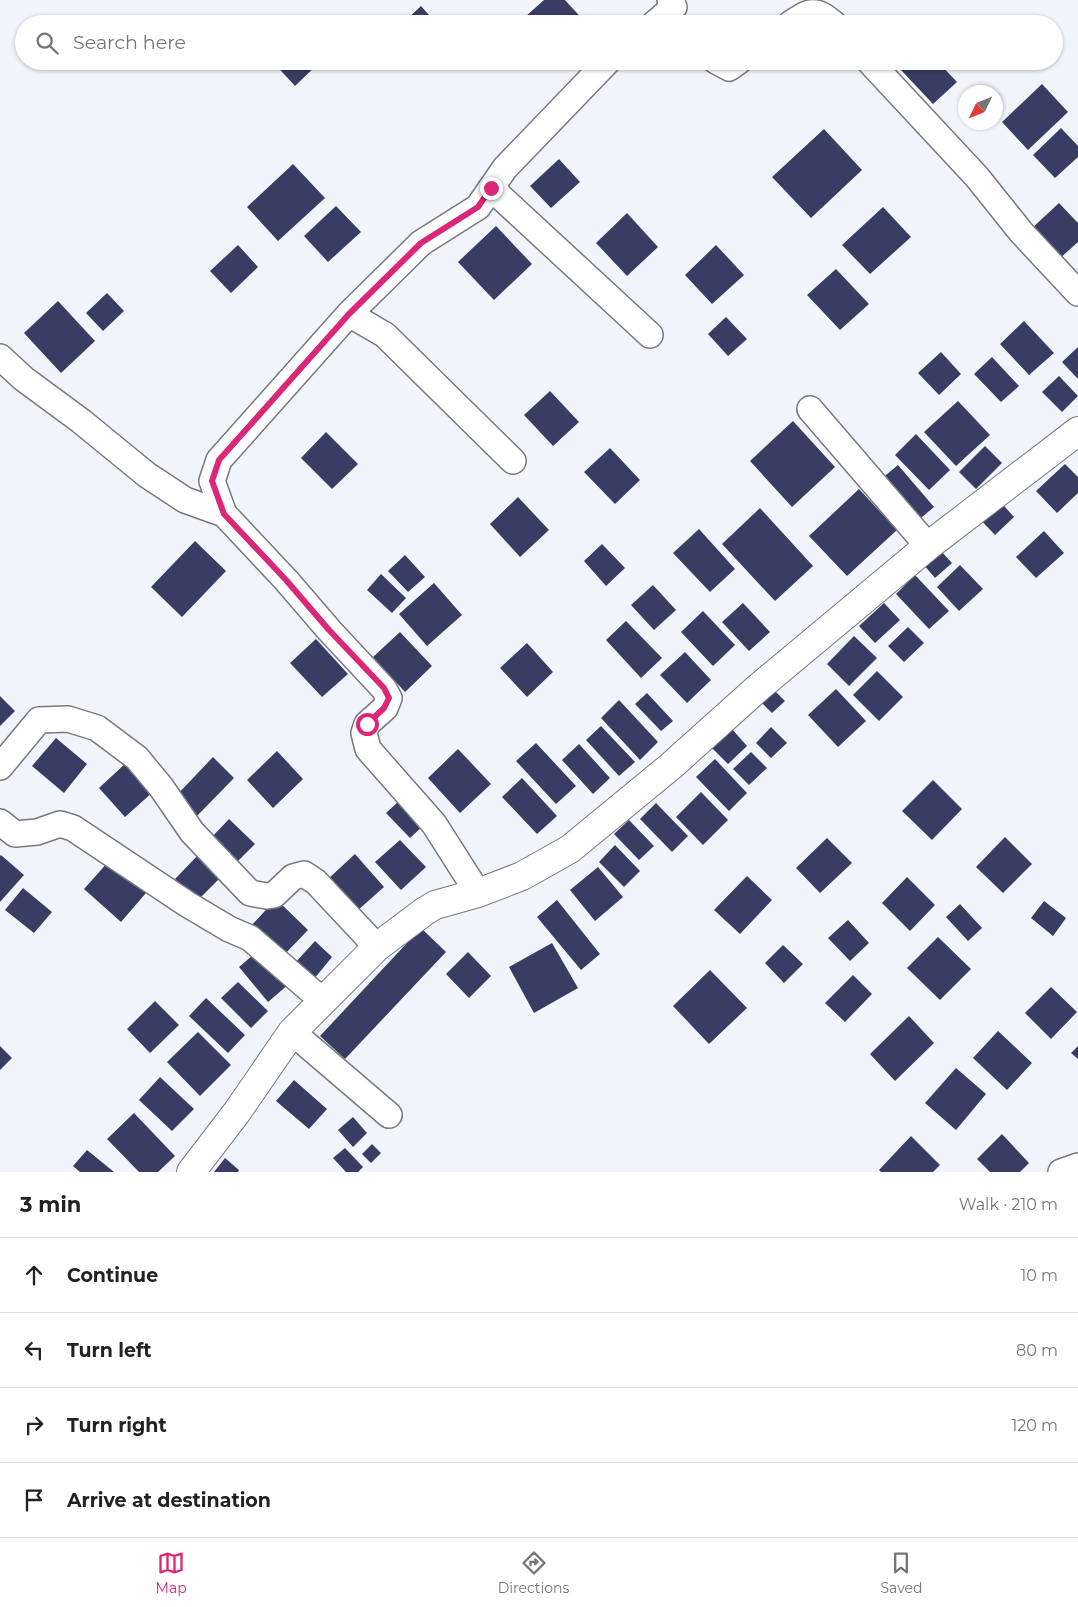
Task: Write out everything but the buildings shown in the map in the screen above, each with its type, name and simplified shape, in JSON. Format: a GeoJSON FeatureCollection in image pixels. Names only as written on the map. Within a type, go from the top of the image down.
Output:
{"type":"FeatureCollection","features":[{"type":"Feature","properties":{"kind":"main road"},"geometry":{"type":"LineString","coordinates":[[191,1172],[237,1112],[292,1032],[377,946],[435,905],[478,893],[522,876],[570,849],[671,766],[759,687],[928,546],[1078,431]]}},
{"type":"Feature","properties":{"kind":"street"},"geometry":{"type":"LineString","coordinates":[[804,15],[808,12],[821,15]]}},
{"type":"Feature","properties":{"kind":"street"},"geometry":{"type":"LineString","coordinates":[[478,893],[434,824],[368,749],[364,732],[367,724],[384,708],[389,698],[384,688],[224,514],[212,481],[219,460],[349,314],[421,243],[478,207],[505,168],[599,70]]}},
{"type":"Feature","properties":{"kind":"street"},"geometry":{"type":"LineString","coordinates":[[877,70],[977,177],[1022,232],[1078,293]]}},
{"type":"Feature","properties":{"kind":"street"},"geometry":{"type":"LineString","coordinates":[[491,188],[650,335]]}},
{"type":"Feature","properties":{"kind":"street"},"geometry":{"type":"LineString","coordinates":[[349,314],[385,335],[513,461]]}},
{"type":"Feature","properties":{"kind":"street"},"geometry":{"type":"LineString","coordinates":[[0,357],[24,379],[81,421],[147,475],[185,500],[224,514]]}},
{"type":"Feature","properties":{"kind":"street"},"geometry":{"type":"LineString","coordinates":[[810,409],[928,546]]}},
{"type":"Feature","properties":{"kind":"street"},"geometry":{"type":"LineString","coordinates":[[0,767],[39,720],[68,719],[98,728],[136,758],[161,786],[192,832],[250,893],[267,896],[274,895],[293,878],[304,874],[316,882],[377,946]]}},
{"type":"Feature","properties":{"kind":"street"},"geometry":{"type":"LineString","coordinates":[[0,822],[16,834],[37,832],[60,824],[73,828],[187,904],[229,929],[250,938],[323,1001]]}},
{"type":"Feature","properties":{"kind":"street"},"geometry":{"type":"LineString","coordinates":[[292,1032],[390,1115]]}},
{"type":"Feature","properties":{"kind":"street"},"geometry":{"type":"LineString","coordinates":[[1061,1172],[1078,1166]]}},
{"type":"Feature","properties":{"kind":"route"},"geometry":{"type":"LineString","coordinates":[[367,724],[384,708],[389,698],[384,688],[224,514],[212,481],[219,460],[349,314],[421,243],[478,207],[491,188]]}}]}
